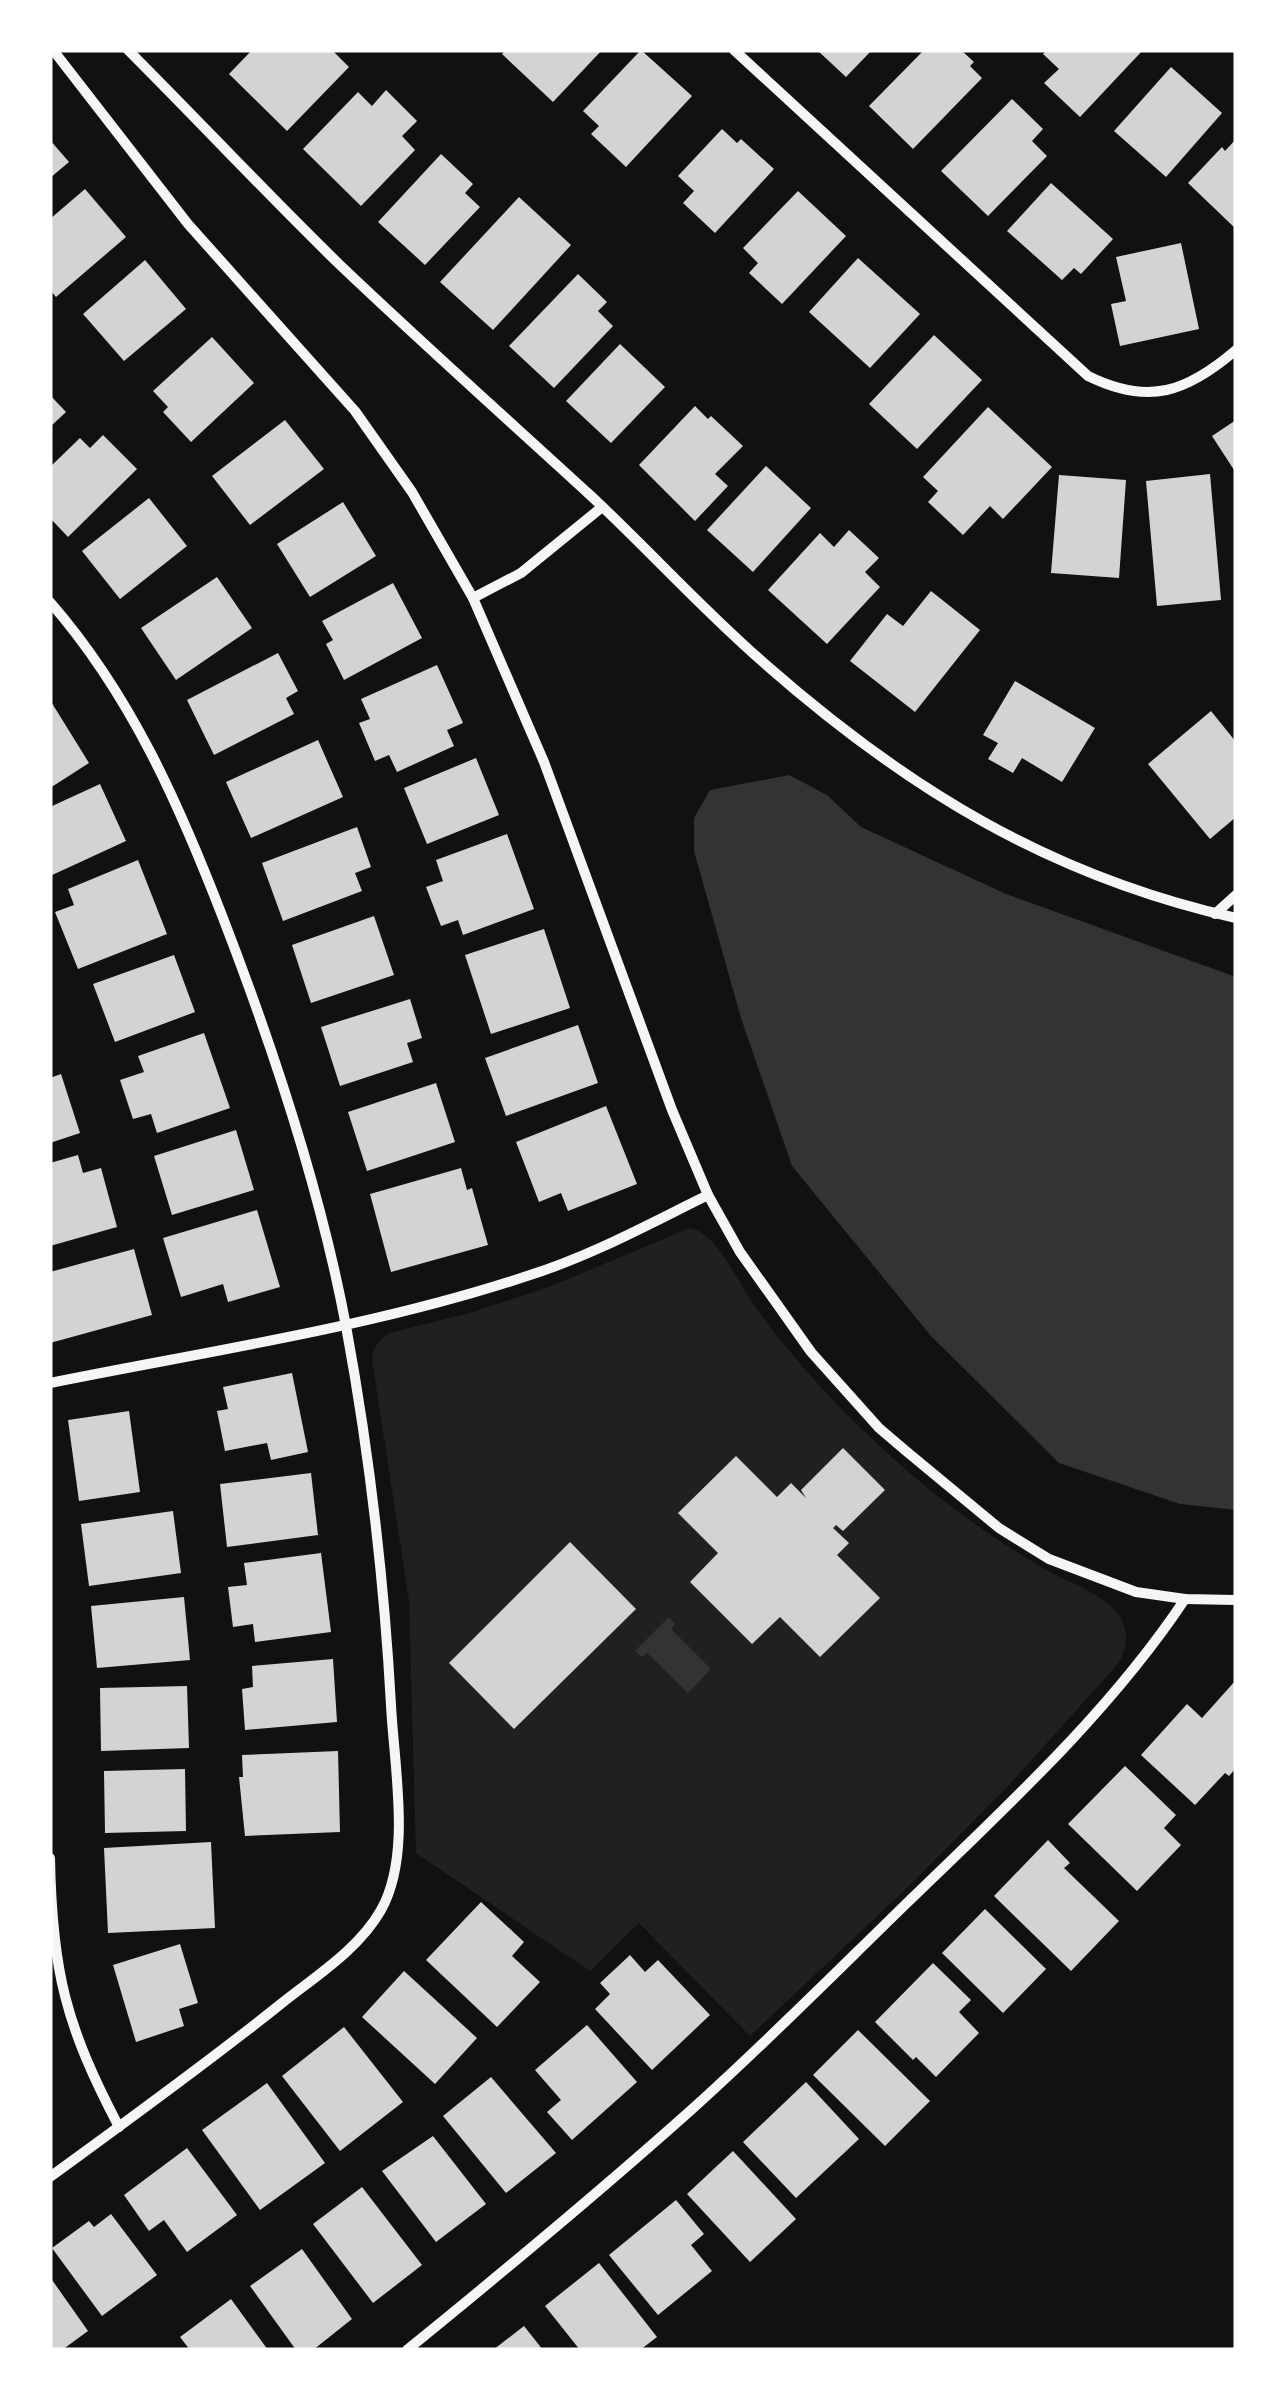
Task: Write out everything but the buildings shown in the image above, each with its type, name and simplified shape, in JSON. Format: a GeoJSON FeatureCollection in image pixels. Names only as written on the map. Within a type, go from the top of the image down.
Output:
{"type":"FeatureCollection","features":[{"type":"Feature","properties":{"kind":"street"},"geometry":{"type":"LineString","coordinates":[[53,50],[188,224],[355,411],[412,492],[473,598],[544,762],[672,1110],[708,1194],[740,1252],[811,1352],[879,1428],[999,1528],[1050,1559],[1136,1592],[1185,1600],[1236,1600]]}},
{"type":"Feature","properties":{"kind":"street"},"geometry":{"type":"LineString","coordinates":[[128,50],[341,265],[764,663],[865,747],[975,820],[1045,855],[1126,887],[1236,918]]}},
{"type":"Feature","properties":{"kind":"street"},"geometry":{"type":"LineString","coordinates":[[734,50],[1088,376],[1127,391],[1162,392],[1199,378],[1236,350]]}},
{"type":"Feature","properties":{"kind":"street"},"geometry":{"type":"LineString","coordinates":[[473,598],[521,573],[602,507]]}},
{"type":"Feature","properties":{"kind":"street"},"geometry":{"type":"LineString","coordinates":[[50,602],[102,667],[131,714],[187,826],[282,1084],[315,1196],[345,1323],[368,1466],[386,1627],[398,1843],[392,1884],[364,1934],[206,2064],[50,2178]]}},
{"type":"Feature","properties":{"kind":"street"},"geometry":{"type":"LineString","coordinates":[[1215,914],[1236,895]]}},
{"type":"Feature","properties":{"kind":"street"},"geometry":{"type":"LineString","coordinates":[[50,1383],[345,1323],[527,1277],[597,1250],[708,1194]]}},
{"type":"Feature","properties":{"kind":"street"},"geometry":{"type":"LineString","coordinates":[[407,2350],[694,2108],[829,1979],[1081,1727],[1132,1672],[1185,1600]]}},
{"type":"Feature","properties":{"kind":"street"},"geometry":{"type":"LineString","coordinates":[[50,1858],[54,1946],[67,2014],[118,2128]]}},
{"type":"Feature","properties":{"kind":"shaded area"},"geometry":{"type":"Polygon","coordinates":[[[789,775],[827,795],[861,827],[1006,894],[1236,977],[1236,1510],[1180,1504],[1059,1463],[931,1336],[792,1166],[741,1018],[694,851],[694,818],[710,790],[789,775]]]}},
{"type":"Feature","properties":{"kind":"shaded area"},"geometry":{"type":"Polygon","coordinates":[[[690,1228],[718,1248],[791,1353],[881,1447],[985,1531],[1105,1601],[1120,1617],[1126,1636],[1116,1666],[1010,1784],[750,2036],[639,1923],[590,1971],[416,1853],[409,1601],[372,1360],[377,1344],[390,1333],[549,1287],[690,1228]]]}},
{"type":"Feature","properties":{"kind":"shaded area"},"geometry":{"type":"Polygon","coordinates":[[[669,1617],[675,1624],[671,1629],[711,1669],[688,1693],[647,1653],[642,1657],[635,1651],[669,1617]]]}}]}
